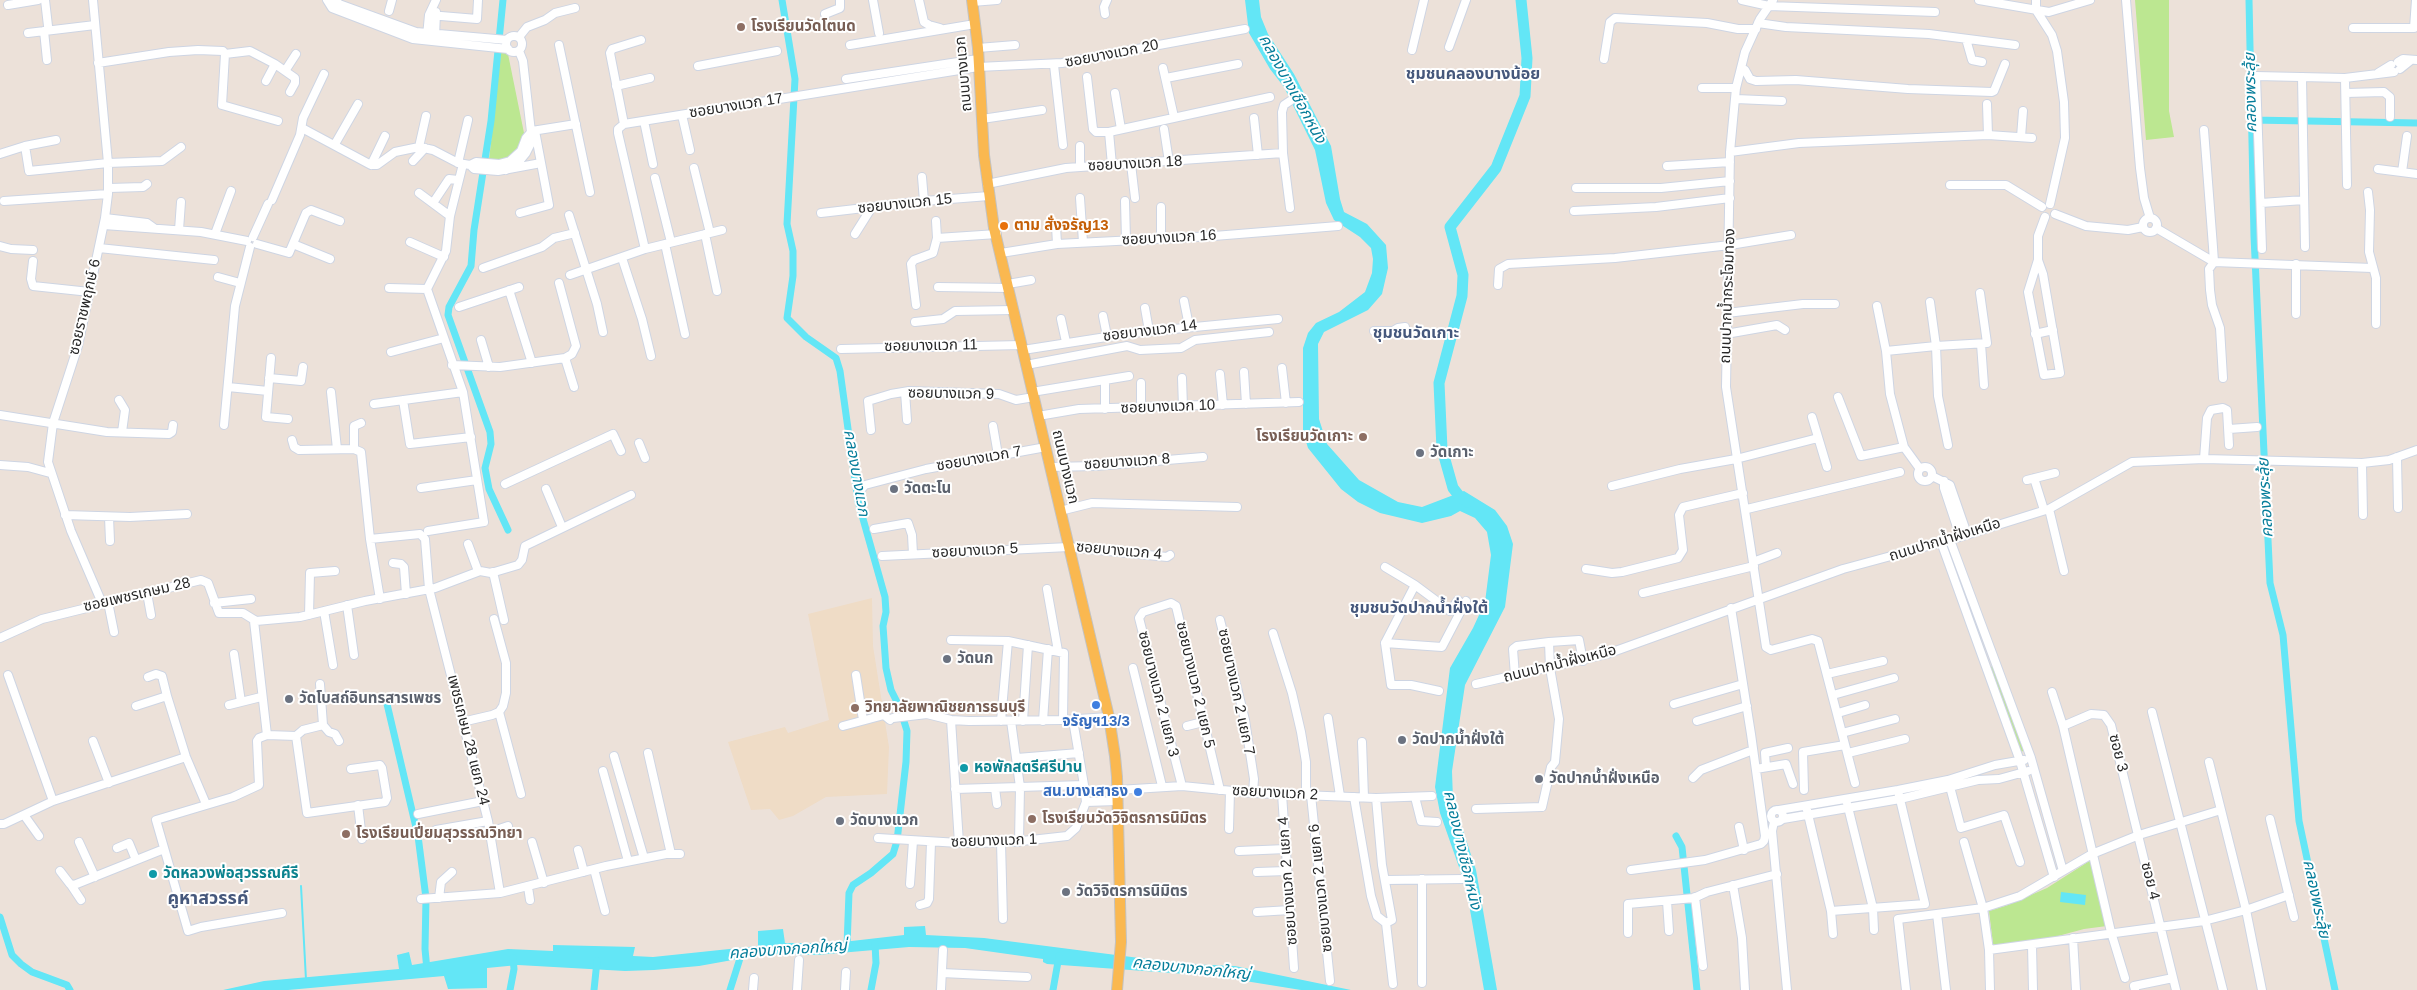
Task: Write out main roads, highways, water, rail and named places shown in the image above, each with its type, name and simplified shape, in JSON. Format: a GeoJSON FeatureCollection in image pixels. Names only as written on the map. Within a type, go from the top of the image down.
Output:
{"type":"FeatureCollection","features":[{"type":"Feature","properties":{"kind":"main road","name":"ถนนบางแวก"},"geometry":{"type":"LineString","coordinates":[[972,1],[989,196],[1026,365],[1109,717],[1118,790],[1121,942],[1118,986]]}},
{"type":"Feature","properties":{"kind":"water","name":"คลองบางเชือกหนัง"},"geometry":{"type":"Polygon","coordinates":[[[1245,0],[1259,0],[1261,17],[1268,34],[1294,74],[1331,146],[1344,212],[1367,224],[1386,245],[1388,268],[1382,294],[1368,310],[1324,332],[1318,344],[1319,419],[1327,444],[1359,480],[1398,502],[1422,507],[1464,491],[1495,510],[1507,526],[1513,544],[1505,607],[1465,685],[1452,771],[1453,800],[1476,870],[1497,990],[1484,990],[1466,887],[1440,813],[1435,787],[1450,668],[1473,628],[1485,602],[1491,555],[1487,532],[1475,518],[1460,511],[1451,516],[1422,523],[1380,513],[1358,502],[1341,489],[1308,448],[1303,432],[1303,348],[1308,333],[1316,323],[1339,312],[1365,292],[1372,273],[1373,259],[1371,248],[1360,237],[1334,220],[1326,203],[1315,150],[1284,87],[1270,69],[1249,33],[1245,0]]]}},
{"type":"Feature","properties":{"kind":"water"},"geometry":{"type":"Polygon","coordinates":[[[2061,892],[2086,895],[2085,905],[2060,902],[2061,892]]]}},
{"type":"Feature","properties":{"kind":"water","name":"คลองบางกอกใหญ่"},"geometry":{"type":"Polygon","coordinates":[[[925,926],[926,935],[984,938],[1186,964],[1235,966],[1351,990],[1301,990],[1214,976],[1047,964],[1043,962],[1043,959],[965,948],[909,947],[816,955],[766,954],[699,966],[654,970],[625,971],[518,965],[487,968],[487,988],[448,989],[444,976],[288,990],[223,990],[264,981],[399,969],[397,955],[409,952],[412,965],[508,949],[553,951],[553,945],[635,947],[633,956],[653,957],[758,946],[758,931],[783,929],[785,943],[834,943],[904,935],[904,927],[925,926]]]}},
{"type":"Feature","properties":{"kind":"waterway"},"geometry":{"type":"LineString","coordinates":[[503,0],[491,121],[474,230],[471,266],[449,307],[448,315],[490,432],[491,444],[485,468],[489,489],[508,530]]}},
{"type":"Feature","properties":{"kind":"waterway","name":"คลองบางแวก"},"geometry":{"type":"LineString","coordinates":[[782,0],[795,79],[787,224],[793,251],[793,276],[787,318],[806,337],[836,358],[840,371],[858,501],[885,597],[886,612],[883,626],[886,668],[891,690],[900,708],[907,731],[906,762],[897,841],[893,854],[871,873],[853,885],[849,893],[847,946]]}},
{"type":"Feature","properties":{"kind":"waterway"},"geometry":{"type":"LineString","coordinates":[[1468,502],[1460,497],[1453,488],[1442,449],[1439,383],[1462,296],[1463,275],[1450,227],[1496,168],[1525,96],[1527,58],[1521,0]]}},
{"type":"Feature","properties":{"kind":"waterway","name":"คลองพระลุ้ย"},"geometry":{"type":"LineString","coordinates":[[2249,0],[2254,236],[2270,583],[2283,635],[2299,821],[2335,990]]}},
{"type":"Feature","properties":{"kind":"waterway"},"geometry":{"type":"LineString","coordinates":[[2252,120],[2417,123]]}},
{"type":"Feature","properties":{"kind":"waterway"},"geometry":{"type":"LineString","coordinates":[[387,704],[418,836],[426,898],[425,949],[427,970]]}},
{"type":"Feature","properties":{"kind":"waterway"},"geometry":{"type":"LineString","coordinates":[[1676,836],[1682,847],[1697,990]]}},
{"type":"Feature","properties":{"kind":"waterway"},"geometry":{"type":"LineString","coordinates":[[301,886],[306,980]]}},
{"type":"Feature","properties":{"kind":"waterway"},"geometry":{"type":"LineString","coordinates":[[0,917],[12,955],[32,972],[67,985],[70,990]]}},
{"type":"Feature","properties":{"kind":"waterway"},"geometry":{"type":"LineString","coordinates":[[871,990],[876,963],[875,944]]}},
{"type":"Feature","properties":{"kind":"waterway","name":"คลองบางกอกใหญ่"},"geometry":{"type":"LineString","coordinates":[[730,990],[742,952]]}},
{"type":"Feature","properties":{"kind":"waterway"},"geometry":{"type":"LineString","coordinates":[[1053,990],[1059,956]]}},
{"type":"Feature","properties":{"kind":"waterway"},"geometry":{"type":"LineString","coordinates":[[510,990],[514,969],[513,958]]}},
{"type":"Feature","properties":{"kind":"waterway"},"geometry":{"type":"LineString","coordinates":[[594,990],[597,961]]}},
{"type":"Feature","properties":{"kind":"place","name":"โรงเรียนวัดโตนด"},"geometry":{"type":"Point","coordinates":[741,27]}},
{"type":"Feature","properties":{"kind":"place","name":"ตาม สั่งจรัญ13"},"geometry":{"type":"Point","coordinates":[1004,226]}},
{"type":"Feature","properties":{"kind":"place","name":"โรงเรียนวัดเกาะ"},"geometry":{"type":"Point","coordinates":[1363,437]}},
{"type":"Feature","properties":{"kind":"place","name":"วัดเกาะ"},"geometry":{"type":"Point","coordinates":[1420,453]}},
{"type":"Feature","properties":{"kind":"place","name":"วัดตะโน"},"geometry":{"type":"Point","coordinates":[894,489]}},
{"type":"Feature","properties":{"kind":"place","name":"วัดนก"},"geometry":{"type":"Point","coordinates":[947,659]}},
{"type":"Feature","properties":{"kind":"place","name":"วัดโบสถ์อินทรสารเพชร"},"geometry":{"type":"Point","coordinates":[289,699]}},
{"type":"Feature","properties":{"kind":"place","name":"จรัญฯ13/3"},"geometry":{"type":"Point","coordinates":[1096,705]}},
{"type":"Feature","properties":{"kind":"place","name":"วิทยาลัยพาณิชยการธนบุรี"},"geometry":{"type":"Point","coordinates":[855,708]}},
{"type":"Feature","properties":{"kind":"place","name":"วัดปากน้ำฝั่งใต้"},"geometry":{"type":"Point","coordinates":[1402,740]}},
{"type":"Feature","properties":{"kind":"place","name":"หอพักสตรีศรีปาน"},"geometry":{"type":"Point","coordinates":[964,768]}},
{"type":"Feature","properties":{"kind":"place","name":"วัดปากน้ำฝั่งเหนือ"},"geometry":{"type":"Point","coordinates":[1539,779]}},
{"type":"Feature","properties":{"kind":"place","name":"สน.บางเสาธง"},"geometry":{"type":"Point","coordinates":[1138,792]}},
{"type":"Feature","properties":{"kind":"place","name":"โรงเรียนวัดวิจิตรการนิมิตร"},"geometry":{"type":"Point","coordinates":[1032,819]}},
{"type":"Feature","properties":{"kind":"place","name":"วัดบางแวก"},"geometry":{"type":"Point","coordinates":[840,821]}},
{"type":"Feature","properties":{"kind":"place","name":"โรงเรียนเปี่ยมสุวรรณวิทยา"},"geometry":{"type":"Point","coordinates":[346,834]}},
{"type":"Feature","properties":{"kind":"place","name":"วัดหลวงพ่อสุวรรณคีรี"},"geometry":{"type":"Point","coordinates":[153,874]}},
{"type":"Feature","properties":{"kind":"place","name":"วัดวิจิตรการนิมิตร"},"geometry":{"type":"Point","coordinates":[1066,892]}},
{"type":"Feature","properties":{"kind":"district","name":"ชุมชนคลองบางน้อย"},"geometry":{"type":"Point","coordinates":[1473,75]}},
{"type":"Feature","properties":{"kind":"district","name":"ชุมชนวัดเกาะ"},"geometry":{"type":"Point","coordinates":[1416,334]}},
{"type":"Feature","properties":{"kind":"district","name":"ชุมชนวัดปากน้ำฝั่งใต้"},"geometry":{"type":"Point","coordinates":[1419,609]}},
{"type":"Feature","properties":{"kind":"district","name":"คูหาสวรรค์"},"geometry":{"type":"Point","coordinates":[208,899]}}]}
